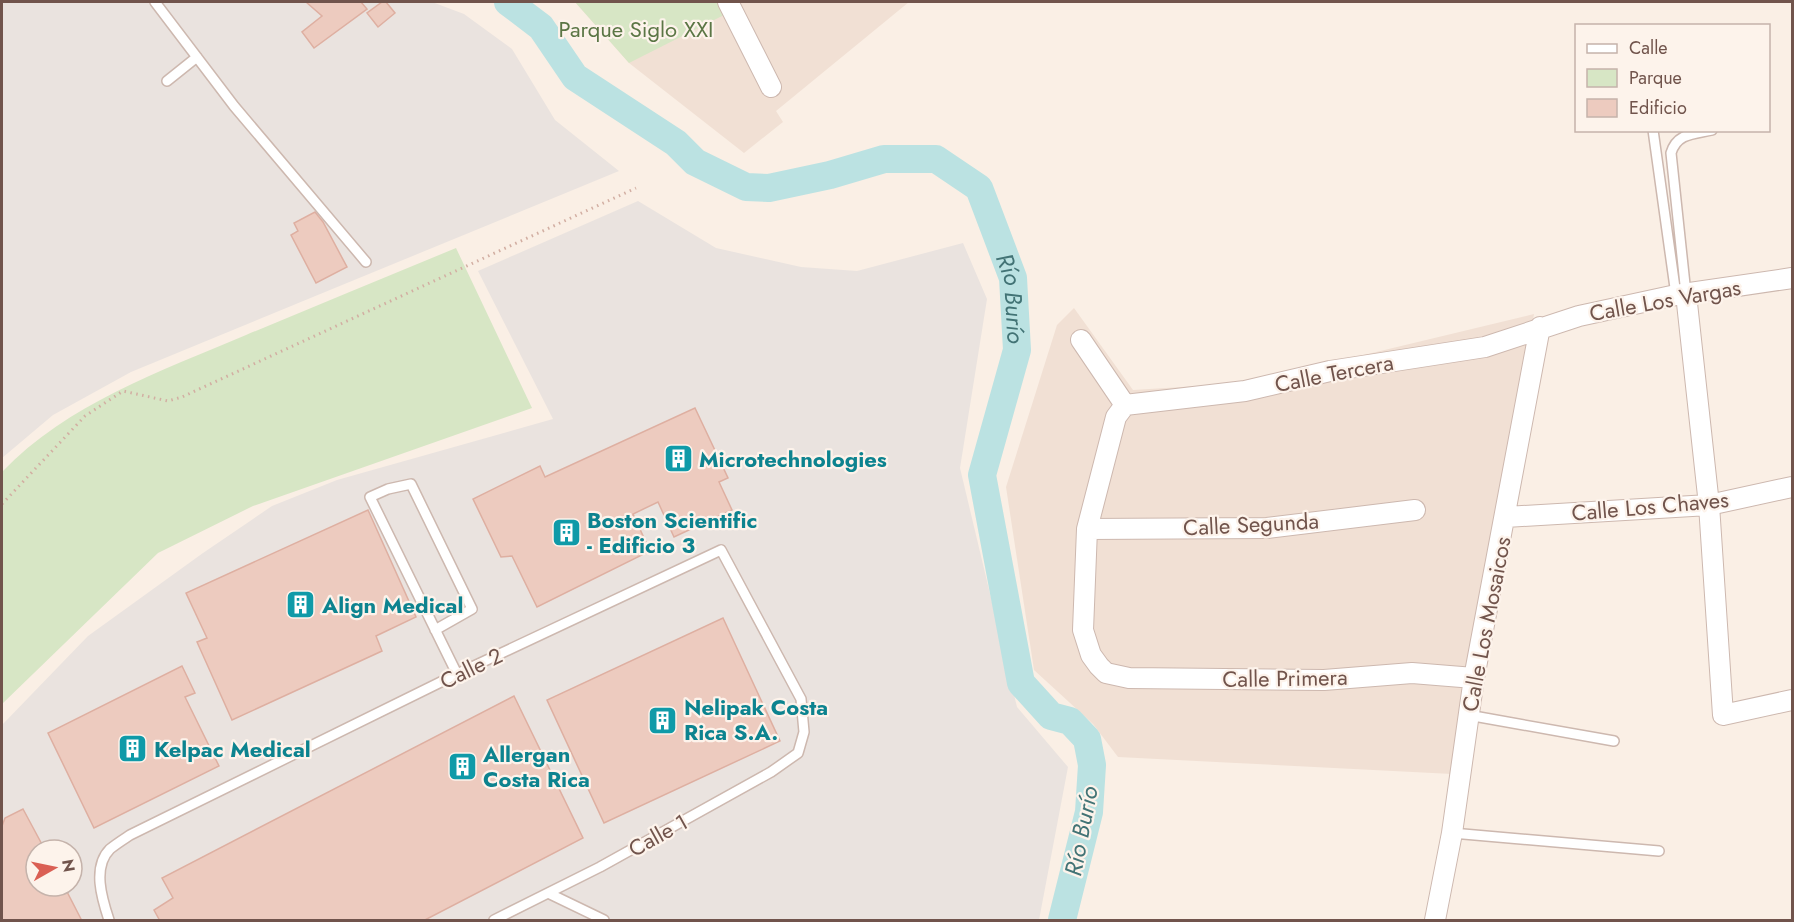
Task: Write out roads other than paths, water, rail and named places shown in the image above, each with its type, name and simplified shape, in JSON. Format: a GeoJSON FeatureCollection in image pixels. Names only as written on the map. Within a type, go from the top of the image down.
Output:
{"type":"FeatureCollection","features":[{"type":"Feature","properties":{"kind":"street"},"geometry":{"type":"LineString","coordinates":[[728,2],[771,87]]}},
{"type":"Feature","properties":{"kind":"street","name":"Calle Los Vargas"},"geometry":{"type":"LineString","coordinates":[[1540,327],[1579,315],[1681,294],[1792,278]]}},
{"type":"Feature","properties":{"kind":"street"},"geometry":{"type":"LineString","coordinates":[[1681,294],[1709,505],[1722,715],[1792,700]]}},
{"type":"Feature","properties":{"kind":"street","name":"Calle Tercera"},"geometry":{"type":"LineString","coordinates":[[1125,405],[1245,391],[1330,371],[1485,347],[1540,327]]}},
{"type":"Feature","properties":{"kind":"street","name":"Calle Los Mosaicos"},"geometry":{"type":"LineString","coordinates":[[1436,921],[1452,833],[1474,678],[1540,327]]}},
{"type":"Feature","properties":{"kind":"street"},"geometry":{"type":"LineString","coordinates":[[1082,340],[1125,405],[1116,417],[1087,529]]}},
{"type":"Feature","properties":{"kind":"street","name":"Calle Los Chaves"},"geometry":{"type":"LineString","coordinates":[[1506,517],[1709,505],[1792,487]]}},
{"type":"Feature","properties":{"kind":"street","name":"Calle Segunda"},"geometry":{"type":"LineString","coordinates":[[1087,529],[1267,528],[1415,510]]}},
{"type":"Feature","properties":{"kind":"street","name":"Calle Primera"},"geometry":{"type":"LineString","coordinates":[[1087,529],[1083,630],[1091,655],[1106,673],[1129,678],[1324,680],[1412,673],[1474,678]]}},
{"type":"Feature","properties":{"kind":"lane"},"geometry":{"type":"LineString","coordinates":[[155,2],[234,106],[366,262]]}},
{"type":"Feature","properties":{"kind":"lane"},"geometry":{"type":"LineString","coordinates":[[167,81],[197,57]]}},
{"type":"Feature","properties":{"kind":"lane"},"geometry":{"type":"LineString","coordinates":[[1653,132],[1681,294]]}},
{"type":"Feature","properties":{"kind":"lane"},"geometry":{"type":"LineString","coordinates":[[1681,294],[1671,153],[1674,143],[1681,137],[1703,132]]}},
{"type":"Feature","properties":{"kind":"lane"},"geometry":{"type":"LineString","coordinates":[[435,630],[472,609],[411,484],[388,489],[370,497],[435,630],[457,674]]}},
{"type":"Feature","properties":{"kind":"lane","name":"Calle 2"},"geometry":{"type":"LineString","coordinates":[[109,921],[100,893],[100,873],[109,850],[130,835],[457,674],[722,550],[801,699],[804,732]]}},
{"type":"Feature","properties":{"kind":"lane"},"geometry":{"type":"LineString","coordinates":[[1468,715],[1614,741]]}},
{"type":"Feature","properties":{"kind":"lane","name":"Calle 1"},"geometry":{"type":"LineString","coordinates":[[494,921],[600,867],[771,772],[798,753],[804,732]]}},
{"type":"Feature","properties":{"kind":"lane"},"geometry":{"type":"LineString","coordinates":[[1452,833],[1659,851]]}},
{"type":"Feature","properties":{"kind":"lane"},"geometry":{"type":"LineString","coordinates":[[548,893],[604,921]]}},
{"type":"Feature","properties":{"kind":"waterway","name":"Río Burío"},"geometry":{"type":"LineString","coordinates":[[508,2],[541,27],[575,77],[676,143],[695,162],[746,187],[769,188],[830,175],[884,159],[936,159],[979,188],[1013,278],[1017,350],[982,475],[1021,683],[1051,716],[1070,721],[1087,739],[1092,765],[1089,812],[1062,920]]}},
{"type":"Feature","properties":{"kind":"place","name":"Microtechnologies"},"geometry":{"type":"Point","coordinates":[678,459]}},
{"type":"Feature","properties":{"kind":"place","name":"Boston Scientific - Edificio 3"},"geometry":{"type":"Point","coordinates":[566,533]}},
{"type":"Feature","properties":{"kind":"place","name":"Align Medical"},"geometry":{"type":"Point","coordinates":[301,605]}},
{"type":"Feature","properties":{"kind":"place","name":"Nelipak Costa Rica S.A."},"geometry":{"type":"Point","coordinates":[663,720]}},
{"type":"Feature","properties":{"kind":"place","name":"Kelpac Medical"},"geometry":{"type":"Point","coordinates":[133,749]}},
{"type":"Feature","properties":{"kind":"place","name":"Allergan Costa Rica"},"geometry":{"type":"Point","coordinates":[462,767]}},
{"type":"Feature","properties":{"kind":"park label","name":"Parque Siglo XXI"},"geometry":{"type":"Point","coordinates":[636,29]}}]}
